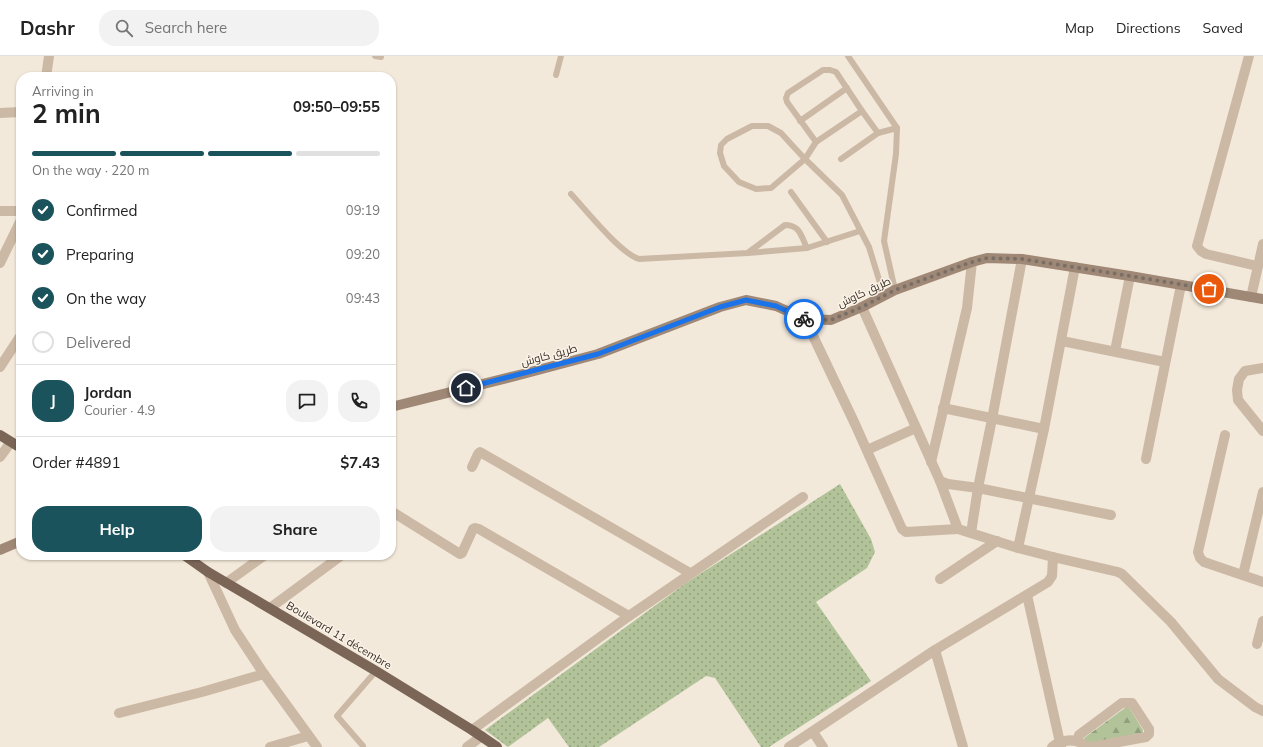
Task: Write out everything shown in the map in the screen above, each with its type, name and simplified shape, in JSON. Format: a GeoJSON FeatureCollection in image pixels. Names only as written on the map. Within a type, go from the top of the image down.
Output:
{"type":"FeatureCollection","features":[{"type":"Feature","properties":{"kind":"main road"},"geometry":{"type":"LineString","coordinates":[[0,435],[16,445]]}},
{"type":"Feature","properties":{"kind":"main road","name":"Boulevard 11 décembre"},"geometry":{"type":"LineString","coordinates":[[191,560],[226,583],[376,671],[482,736],[497,747]]}},
{"type":"Feature","properties":{"kind":"street"},"geometry":{"type":"LineString","coordinates":[[47,72],[49,56]]}},
{"type":"Feature","properties":{"kind":"street"},"geometry":{"type":"LineString","coordinates":[[1249,56],[1197,246],[1206,254],[1257,266]]}},
{"type":"Feature","properties":{"kind":"street"},"geometry":{"type":"LineString","coordinates":[[0,113],[16,112]]}},
{"type":"Feature","properties":{"kind":"street"},"geometry":{"type":"LineString","coordinates":[[0,211],[16,211]]}},
{"type":"Feature","properties":{"kind":"street"},"geometry":{"type":"LineString","coordinates":[[0,263],[16,230]]}},
{"type":"Feature","properties":{"kind":"street"},"geometry":{"type":"LineString","coordinates":[[1251,297],[1263,244]]}},
{"type":"Feature","properties":{"kind":"street","name":"طريق كاوش"},"geometry":{"type":"LineString","coordinates":[[396,406],[598,354],[720,307],[746,300],[776,306],[805,319],[831,320],[862,307],[895,290],[987,258],[1022,259],[1263,299]]}},
{"type":"Feature","properties":{"kind":"street"},"geometry":{"type":"LineString","coordinates":[[971,533],[978,488],[1022,259]]}},
{"type":"Feature","properties":{"kind":"street"},"geometry":{"type":"LineString","coordinates":[[932,462],[943,408],[967,308],[972,262]]}},
{"type":"Feature","properties":{"kind":"street"},"geometry":{"type":"LineString","coordinates":[[1018,548],[1030,499],[1062,341],[1075,267]]}},
{"type":"Feature","properties":{"kind":"street"},"geometry":{"type":"LineString","coordinates":[[1115,351],[1130,276]]}},
{"type":"Feature","properties":{"kind":"street"},"geometry":{"type":"LineString","coordinates":[[1146,459],[1181,285]]}},
{"type":"Feature","properties":{"kind":"street"},"geometry":{"type":"LineString","coordinates":[[862,307],[932,462],[958,529]]}},
{"type":"Feature","properties":{"kind":"street"},"geometry":{"type":"LineString","coordinates":[[805,319],[867,450],[902,529],[906,532],[958,529],[1018,548],[1122,574],[1171,622],[1218,679],[1255,707],[1263,711]]}},
{"type":"Feature","properties":{"kind":"street"},"geometry":{"type":"LineString","coordinates":[[1062,341],[1165,362]]}},
{"type":"Feature","properties":{"kind":"street"},"geometry":{"type":"LineString","coordinates":[[0,367],[16,343]]}},
{"type":"Feature","properties":{"kind":"street"},"geometry":{"type":"LineString","coordinates":[[1263,368],[1245,371],[1239,379],[1237,390],[1238,400],[1263,431]]}},
{"type":"Feature","properties":{"kind":"street"},"geometry":{"type":"LineString","coordinates":[[943,408],[1044,429]]}},
{"type":"Feature","properties":{"kind":"street"},"geometry":{"type":"LineString","coordinates":[[867,450],[916,428]]}},
{"type":"Feature","properties":{"kind":"street"},"geometry":{"type":"LineString","coordinates":[[1225,435],[1198,552],[1200,558],[1204,562],[1263,582]]}},
{"type":"Feature","properties":{"kind":"street"},"geometry":{"type":"LineString","coordinates":[[0,457],[11,442]]}},
{"type":"Feature","properties":{"kind":"street"},"geometry":{"type":"LineString","coordinates":[[472,467],[480,452],[690,573]]}},
{"type":"Feature","properties":{"kind":"street"},"geometry":{"type":"LineString","coordinates":[[940,481],[948,484],[978,488],[1111,515]]}},
{"type":"Feature","properties":{"kind":"street"},"geometry":{"type":"LineString","coordinates":[[1243,575],[1263,492]]}},
{"type":"Feature","properties":{"kind":"street"},"geometry":{"type":"LineString","coordinates":[[472,730],[690,573],[803,497]]}},
{"type":"Feature","properties":{"kind":"street"},"geometry":{"type":"LineString","coordinates":[[396,514],[460,554],[462,553],[473,529],[479,528],[629,616]]}},
{"type":"Feature","properties":{"kind":"street"},"geometry":{"type":"LineString","coordinates":[[940,579],[997,541]]}},
{"type":"Feature","properties":{"kind":"street"},"geometry":{"type":"LineString","coordinates":[[0,550],[16,543]]}},
{"type":"Feature","properties":{"kind":"street"},"geometry":{"type":"LineString","coordinates":[[789,747],[935,650],[1048,582],[1052,576],[1053,557]]}},
{"type":"Feature","properties":{"kind":"street"},"geometry":{"type":"LineString","coordinates":[[226,583],[258,560]]}},
{"type":"Feature","properties":{"kind":"street"},"geometry":{"type":"LineString","coordinates":[[270,608],[335,560]]}},
{"type":"Feature","properties":{"kind":"street"},"geometry":{"type":"LineString","coordinates":[[208,572],[235,630],[264,674],[317,747]]}},
{"type":"Feature","properties":{"kind":"street"},"geometry":{"type":"LineString","coordinates":[[1027,595],[1057,745],[1077,741],[1085,746],[1091,747],[1146,737],[1149,734],[1149,729],[1132,703],[1122,703],[1080,735],[1077,741]]}},
{"type":"Feature","properties":{"kind":"street"},"geometry":{"type":"LineString","coordinates":[[1257,644],[1263,621]]}},
{"type":"Feature","properties":{"kind":"street"},"geometry":{"type":"LineString","coordinates":[[935,650],[963,747]]}},
{"type":"Feature","properties":{"kind":"street"},"geometry":{"type":"LineString","coordinates":[[119,713],[202,692],[264,674]]}},
{"type":"Feature","properties":{"kind":"street"},"geometry":{"type":"LineString","coordinates":[[813,732],[823,747]]}},
{"type":"Feature","properties":{"kind":"street"},"geometry":{"type":"LineString","coordinates":[[270,747],[308,736]]}},
{"type":"Feature","properties":{"kind":"street"},"geometry":{"type":"LineString","coordinates":[[467,747],[482,736]]}},
{"type":"Feature","properties":{"kind":"lane"},"geometry":{"type":"LineString","coordinates":[[556,75],[561,56]]}},
{"type":"Feature","properties":{"kind":"lane"},"geometry":{"type":"LineString","coordinates":[[848,56],[897,128],[896,154],[884,241],[895,290]]}},
{"type":"Feature","properties":{"kind":"lane"},"geometry":{"type":"LineString","coordinates":[[816,142],[787,102],[786,98],[788,93],[823,70],[836,72],[878,133]]}},
{"type":"Feature","properties":{"kind":"lane"},"geometry":{"type":"LineString","coordinates":[[800,121],[847,88]]}},
{"type":"Feature","properties":{"kind":"lane"},"geometry":{"type":"LineString","coordinates":[[862,111],[816,142],[805,159],[771,188],[756,189],[739,182],[724,166],[720,154],[721,145],[727,139],[752,126],[768,126],[781,133],[805,159],[842,195],[869,247],[884,296]]}},
{"type":"Feature","properties":{"kind":"lane"},"geometry":{"type":"LineString","coordinates":[[841,159],[878,133],[897,128]]}},
{"type":"Feature","properties":{"kind":"lane"},"geometry":{"type":"LineString","coordinates":[[791,192],[827,242]]}},
{"type":"Feature","properties":{"kind":"lane"},"geometry":{"type":"LineString","coordinates":[[571,194],[616,244],[634,257],[645,259],[807,248],[860,232]]}},
{"type":"Feature","properties":{"kind":"lane"},"geometry":{"type":"LineString","coordinates":[[748,253],[785,225],[796,227],[807,248]]}},
{"type":"Feature","properties":{"kind":"lane"},"geometry":{"type":"LineString","coordinates":[[363,746],[337,716],[376,671]]}},
{"type":"Feature","properties":{"kind":"green space"},"geometry":{"type":"Polygon","coordinates":[[[840,484],[871,539],[875,552],[867,568],[816,602],[871,681],[769,747],[761,747],[715,678],[706,676],[599,747],[569,747],[548,718],[508,747],[485,730],[686,583],[840,484]]]}},
{"type":"Feature","properties":{"kind":"green space"},"geometry":{"type":"Polygon","coordinates":[[[1128,707],[1143,730],[1143,733],[1089,743],[1086,742],[1084,738],[1128,707]]]}},
{"type":"Feature","properties":{"kind":"way so far"},"geometry":{"type":"LineString","coordinates":[[804,319],[831,320],[862,307],[895,290],[987,258],[1022,259],[1209,289]]}},
{"type":"Feature","properties":{"kind":"route"},"geometry":{"type":"LineString","coordinates":[[466,388],[598,354],[720,307],[746,300],[776,306],[804,319]]}}]}
